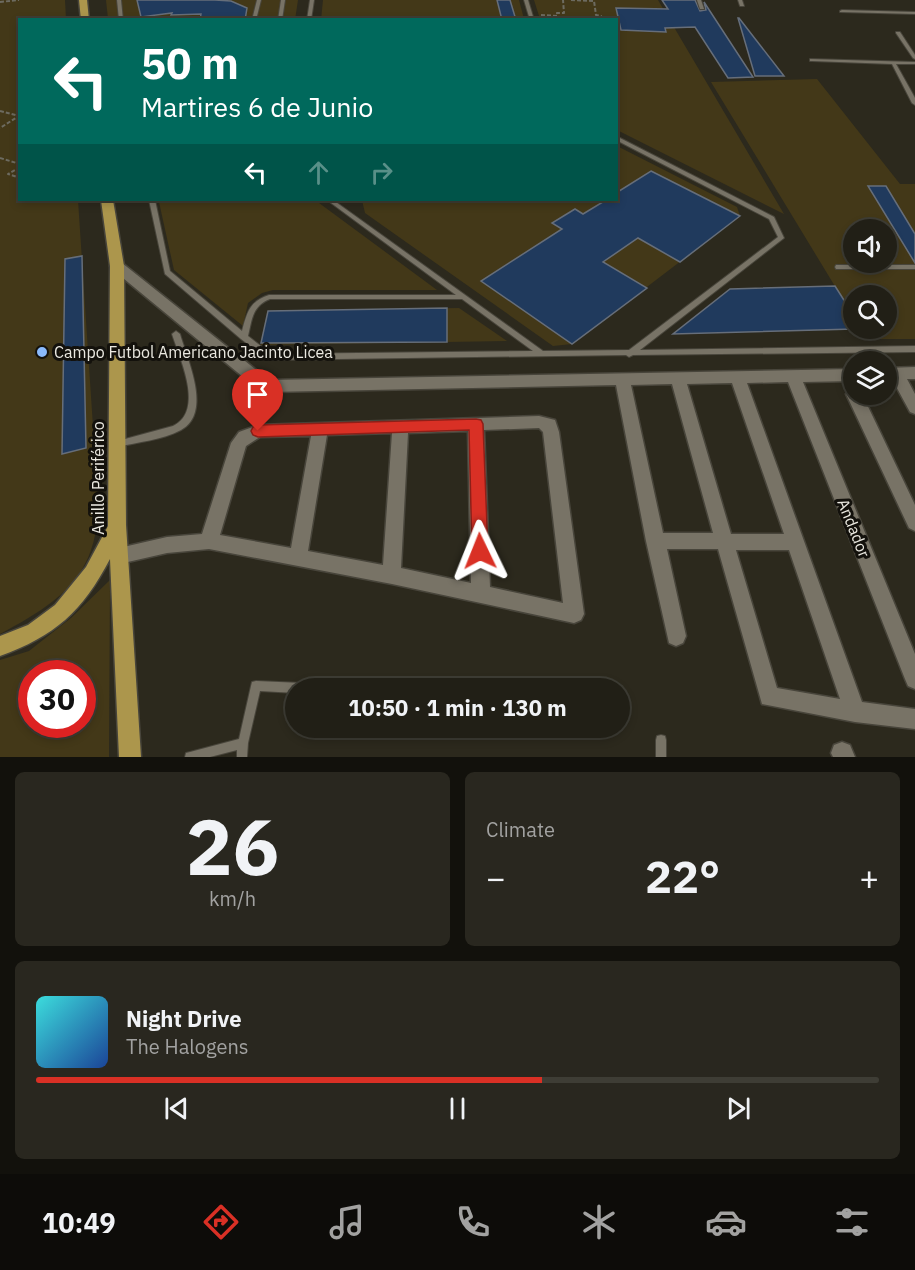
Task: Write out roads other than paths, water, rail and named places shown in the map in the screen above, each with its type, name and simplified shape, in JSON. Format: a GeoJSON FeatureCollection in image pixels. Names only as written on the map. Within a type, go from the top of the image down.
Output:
{"type":"FeatureCollection","features":[{"type":"Feature","properties":{"kind":"main road"},"geometry":{"type":"LineString","coordinates":[[83,0],[85,18]]}},
{"type":"Feature","properties":{"kind":"main road","name":"Anillo Periférico"},"geometry":{"type":"LineString","coordinates":[[107,201],[117,266],[117,525],[130,757]]}},
{"type":"Feature","properties":{"kind":"main road"},"geometry":{"type":"LineString","coordinates":[[0,646],[34,633],[71,603],[99,565],[117,525]]}},
{"type":"Feature","properties":{"kind":"street"},"geometry":{"type":"LineString","coordinates":[[117,266],[259,382],[268,386],[793,376],[843,386]]}},
{"type":"Feature","properties":{"kind":"street"},"geometry":{"type":"LineString","coordinates":[[897,374],[915,373]]}},
{"type":"Feature","properties":{"kind":"street","name":"Andador"},"geometry":{"type":"LineString","coordinates":[[793,376],[915,679]]}},
{"type":"Feature","properties":{"kind":"street"},"geometry":{"type":"LineString","coordinates":[[738,378],[855,712]]}},
{"type":"Feature","properties":{"kind":"street"},"geometry":{"type":"LineString","coordinates":[[678,379],[769,697],[855,712],[915,719]]}},
{"type":"Feature","properties":{"kind":"street"},"geometry":{"type":"LineString","coordinates":[[623,381],[676,636]]}},
{"type":"Feature","properties":{"kind":"street"},"geometry":{"type":"LineString","coordinates":[[897,381],[915,408]]}},
{"type":"Feature","properties":{"kind":"street"},"geometry":{"type":"LineString","coordinates":[[861,405],[915,523]]}},
{"type":"Feature","properties":{"kind":"street"},"geometry":{"type":"LineString","coordinates":[[119,556],[167,545],[209,541],[392,575],[574,614],[549,424],[539,422],[258,431],[244,437],[238,443],[209,541]]}},
{"type":"Feature","properties":{"kind":"street"},"geometry":{"type":"LineString","coordinates":[[476,424],[481,594]]}},
{"type":"Feature","properties":{"kind":"street"},"geometry":{"type":"LineString","coordinates":[[392,575],[400,426]]}},
{"type":"Feature","properties":{"kind":"street"},"geometry":{"type":"LineString","coordinates":[[298,559],[320,429]]}},
{"type":"Feature","properties":{"kind":"street"},"geometry":{"type":"LineString","coordinates":[[655,541],[796,542]]}},
{"type":"Feature","properties":{"kind":"lane"},"geometry":{"type":"LineString","coordinates":[[118,0],[121,18]]}},
{"type":"Feature","properties":{"kind":"lane"},"geometry":{"type":"LineString","coordinates":[[254,18],[259,0]]}},
{"type":"Feature","properties":{"kind":"lane"},"geometry":{"type":"LineString","coordinates":[[280,18],[284,0]]}},
{"type":"Feature","properties":{"kind":"lane"},"geometry":{"type":"LineString","coordinates":[[309,18],[312,0]]}},
{"type":"Feature","properties":{"kind":"lane"},"geometry":{"type":"LineString","coordinates":[[526,0],[531,17]]}},
{"type":"Feature","properties":{"kind":"lane"},"geometry":{"type":"LineString","coordinates":[[699,0],[702,8]]}},
{"type":"Feature","properties":{"kind":"lane"},"geometry":{"type":"LineString","coordinates":[[842,11],[915,13]]}},
{"type":"Feature","properties":{"kind":"lane"},"geometry":{"type":"LineString","coordinates":[[898,33],[915,58]]}},
{"type":"Feature","properties":{"kind":"lane"},"geometry":{"type":"LineString","coordinates":[[813,60],[915,63]]}},
{"type":"Feature","properties":{"kind":"lane"},"geometry":{"type":"LineString","coordinates":[[893,62],[915,104]]}},
{"type":"Feature","properties":{"kind":"lane"},"geometry":{"type":"LineString","coordinates":[[618,139],[771,218],[781,238],[629,354]]}},
{"type":"Feature","properties":{"kind":"lane"},"geometry":{"type":"LineString","coordinates":[[152,201],[167,272],[269,357],[915,349]]}},
{"type":"Feature","properties":{"kind":"lane"},"geometry":{"type":"LineString","coordinates":[[331,201],[543,355]]}},
{"type":"Feature","properties":{"kind":"lane"},"geometry":{"type":"LineString","coordinates":[[838,267],[915,267]]}},
{"type":"Feature","properties":{"kind":"lane"},"geometry":{"type":"LineString","coordinates":[[244,337],[253,305],[260,299],[269,297],[463,297]]}},
{"type":"Feature","properties":{"kind":"lane"},"geometry":{"type":"LineString","coordinates":[[117,444],[180,427],[191,416],[195,401],[176,334]]}},
{"type":"Feature","properties":{"kind":"lane"},"geometry":{"type":"LineString","coordinates":[[242,757],[256,686],[285,687]]}},
{"type":"Feature","properties":{"kind":"lane"},"geometry":{"type":"LineString","coordinates":[[661,740],[661,757]]}},
{"type":"Feature","properties":{"kind":"lane"},"geometry":{"type":"LineString","coordinates":[[190,757],[243,743]]}},
{"type":"Feature","properties":{"kind":"place","name":"Campo Futbol Americano Jacinto Licea"},"geometry":{"type":"Point","coordinates":[42,352]}}]}
